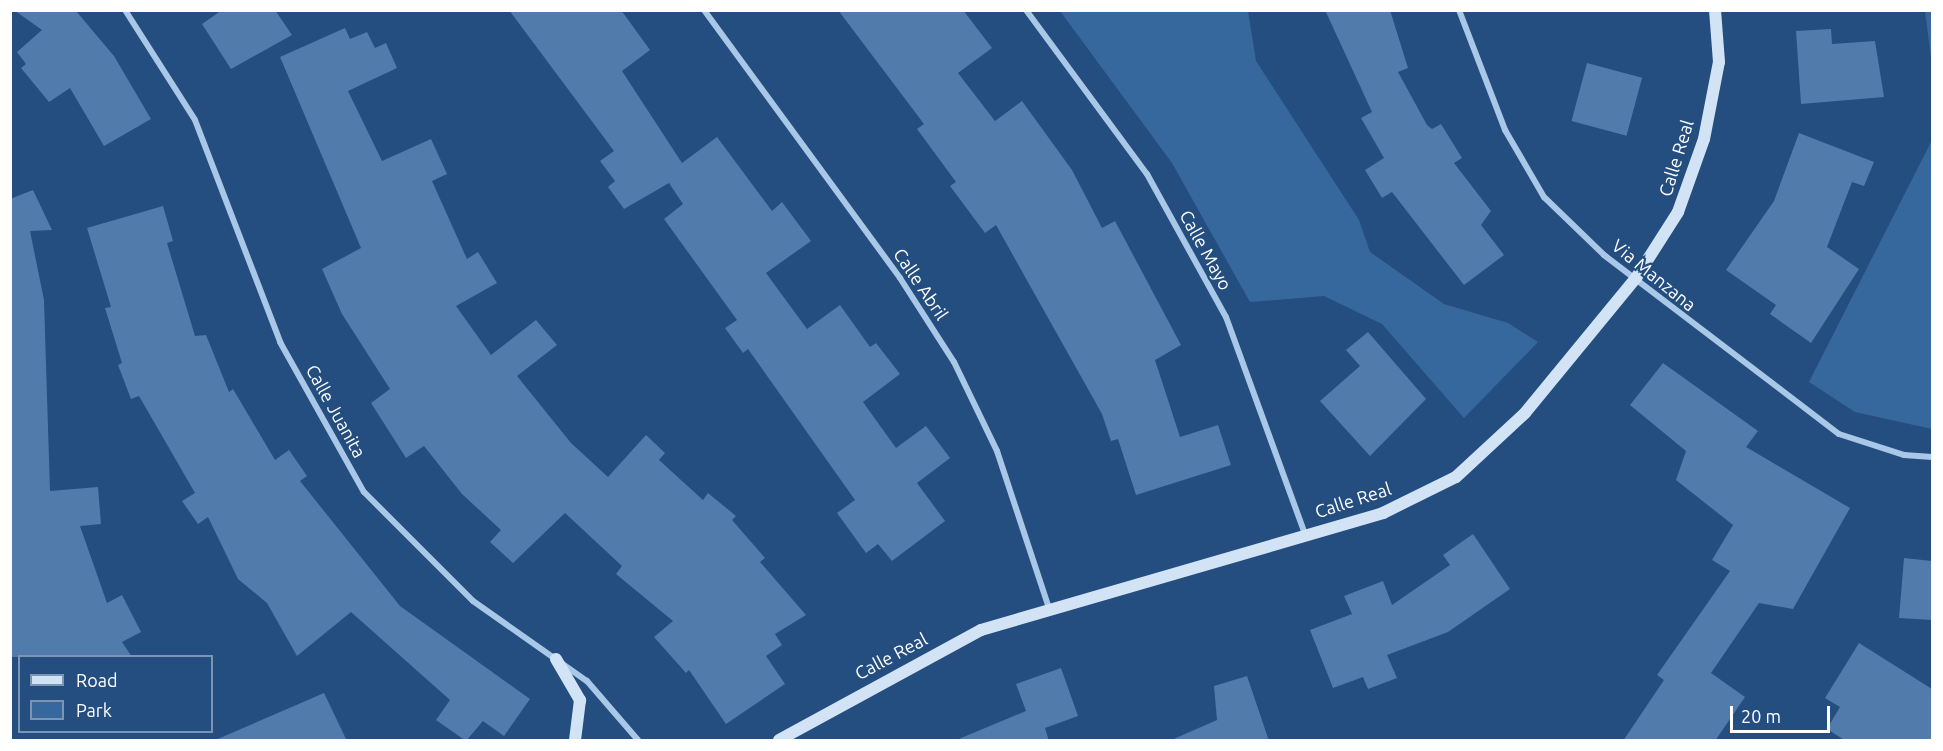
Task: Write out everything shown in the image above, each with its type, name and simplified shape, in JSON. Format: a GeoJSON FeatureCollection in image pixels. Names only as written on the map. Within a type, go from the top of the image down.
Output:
{"type":"FeatureCollection","features":[{"type":"Feature","properties":{"kind":"street","name":"Calle Juanita"},"geometry":{"type":"LineString","coordinates":[[125,10],[195,120],[280,342],[364,492],[472,602],[587,681],[638,741]]}},
{"type":"Feature","properties":{"kind":"street","name":"Calle Abril"},"geometry":{"type":"LineString","coordinates":[[704,10],[900,278],[954,363],[997,451],[1049,608]]}},
{"type":"Feature","properties":{"kind":"street","name":"Calle Mayo"},"geometry":{"type":"LineString","coordinates":[[1026,10],[1147,174],[1226,318],[1305,534]]}},
{"type":"Feature","properties":{"kind":"street","name":"Via Manzana"},"geometry":{"type":"LineString","coordinates":[[1459,10],[1505,130],[1544,197],[1636,278],[1839,434],[1904,455],[1932,457]]}},
{"type":"Feature","properties":{"kind":"street","name":"Calle Real"},"geometry":{"type":"LineString","coordinates":[[779,741],[971,634],[1049,608],[1383,513],[1456,477],[1526,413],[1636,278],[1678,212],[1704,138],[1719,62],[1715,10]]}},
{"type":"Feature","properties":{"kind":"street"},"geometry":{"type":"LineString","coordinates":[[556,660],[580,700],[575,741]]}},
{"type":"Feature","properties":{"kind":"green space"},"geometry":{"type":"Polygon","coordinates":[[[1060,11],[1248,11],[1256,61],[1359,220],[1370,252],[1444,304],[1508,323],[1538,342],[1464,418],[1382,324],[1324,296],[1250,302],[1172,163],[1060,11]]]}},
{"type":"Feature","properties":{"kind":"green space"},"geometry":{"type":"Polygon","coordinates":[[[1925,11],[1932,11],[1932,66],[1925,11]]]}},
{"type":"Feature","properties":{"kind":"green space"},"geometry":{"type":"Polygon","coordinates":[[[1932,140],[1932,429],[1855,412],[1809,382],[1932,140]]]}},
{"type":"Feature","properties":{"kind":"building"},"geometry":{"type":"Polygon","coordinates":[[[14,10],[76,11],[114,56],[151,119],[104,146],[70,88],[49,102],[21,68],[26,64],[17,52],[42,30],[14,10]]]}},
{"type":"Feature","properties":{"kind":"building"},"geometry":{"type":"Polygon","coordinates":[[[222,10],[275,10],[292,35],[231,69],[202,24],[222,10]]]}},
{"type":"Feature","properties":{"kind":"building"},"geometry":{"type":"Polygon","coordinates":[[[509,10],[621,10],[650,50],[622,71],[682,163],[717,137],[772,211],[782,202],[811,241],[766,273],[807,329],[840,305],[870,347],[876,343],[900,374],[863,402],[896,448],[926,426],[950,458],[917,483],[945,521],[892,561],[878,544],[866,553],[837,513],[855,500],[748,349],[743,353],[725,328],[737,320],[664,219],[683,204],[669,183],[624,209],[608,187],[615,181],[600,161],[614,151],[509,10]]]}},
{"type":"Feature","properties":{"kind":"building"},"geometry":{"type":"Polygon","coordinates":[[[838,10],[963,10],[992,48],[958,73],[995,121],[1022,101],[1072,170],[1102,228],[1115,221],[1181,345],[1155,360],[1180,437],[1218,425],[1231,465],[1136,495],[1118,439],[1111,441],[1102,414],[996,225],[985,233],[950,186],[956,182],[917,129],[924,124],[838,10]]]}},
{"type":"Feature","properties":{"kind":"building"},"geometry":{"type":"Polygon","coordinates":[[[1325,10],[1390,10],[1408,68],[1398,72],[1427,125],[1432,129],[1441,124],[1462,158],[1454,163],[1491,211],[1481,225],[1504,255],[1464,285],[1392,192],[1382,198],[1365,170],[1384,158],[1361,118],[1372,112],[1325,10]]]}},
{"type":"Feature","properties":{"kind":"building"},"geometry":{"type":"Polygon","coordinates":[[[345,28],[350,39],[367,32],[375,48],[386,43],[397,68],[348,91],[382,161],[431,139],[447,174],[432,181],[467,259],[478,252],[497,283],[456,306],[491,355],[536,320],[557,345],[517,376],[571,443],[608,477],[646,435],[665,453],[659,460],[703,500],[708,493],[736,516],[732,520],[765,558],[760,562],[806,615],[775,634],[782,645],[766,656],[785,684],[726,724],[689,670],[686,673],[654,637],[673,621],[616,574],[622,566],[565,513],[513,563],[490,542],[501,530],[462,494],[424,446],[406,458],[371,403],[390,389],[342,314],[322,269],[361,248],[280,57],[345,28]]]}},
{"type":"Feature","properties":{"kind":"building"},"geometry":{"type":"Polygon","coordinates":[[[1831,29],[1832,44],[1875,41],[1884,97],[1801,104],[1796,31],[1831,29]]]}},
{"type":"Feature","properties":{"kind":"building"},"geometry":{"type":"Polygon","coordinates":[[[1587,63],[1642,78],[1627,136],[1571,121],[1587,63]]]}},
{"type":"Feature","properties":{"kind":"building"},"geometry":{"type":"Polygon","coordinates":[[[1799,133],[1874,162],[1864,186],[1852,182],[1827,247],[1859,269],[1811,343],[1770,314],[1776,305],[1726,270],[1774,201],[1799,133]]]}},
{"type":"Feature","properties":{"kind":"building"},"geometry":{"type":"Polygon","coordinates":[[[33,190],[52,230],[30,231],[44,300],[50,491],[98,487],[101,524],[80,526],[107,603],[122,595],[141,632],[122,642],[131,655],[18,655],[18,657],[10,657],[10,199],[33,190]]]}},
{"type":"Feature","properties":{"kind":"building"},"geometry":{"type":"Polygon","coordinates":[[[163,206],[173,241],[167,243],[195,336],[206,335],[229,392],[233,389],[275,460],[289,450],[307,476],[300,481],[400,606],[530,699],[504,736],[483,721],[466,741],[436,720],[450,700],[351,612],[297,656],[267,603],[238,579],[208,517],[198,524],[182,501],[195,493],[139,396],[131,399],[118,365],[122,363],[105,308],[111,307],[87,228],[163,206]]]}},
{"type":"Feature","properties":{"kind":"building"},"geometry":{"type":"Polygon","coordinates":[[[1368,332],[1426,399],[1370,456],[1320,401],[1360,366],[1346,350],[1368,332]]]}},
{"type":"Feature","properties":{"kind":"building"},"geometry":{"type":"Polygon","coordinates":[[[1663,363],[1758,431],[1746,447],[1850,508],[1793,609],[1759,603],[1711,673],[1745,697],[1715,741],[1623,741],[1664,680],[1657,675],[1730,571],[1712,560],[1733,525],[1676,480],[1686,451],[1630,405],[1663,363]]]}},
{"type":"Feature","properties":{"kind":"building"},"geometry":{"type":"Polygon","coordinates":[[[1473,534],[1510,589],[1448,632],[1387,655],[1397,678],[1368,689],[1363,677],[1333,688],[1310,630],[1352,614],[1344,596],[1383,581],[1392,605],[1450,565],[1443,555],[1473,534]]]}},
{"type":"Feature","properties":{"kind":"building"},"geometry":{"type":"Polygon","coordinates":[[[1904,558],[1932,561],[1932,620],[1899,618],[1904,558]]]}},
{"type":"Feature","properties":{"kind":"building"},"geometry":{"type":"Polygon","coordinates":[[[1859,643],[1932,689],[1932,741],[1846,741],[1827,729],[1840,707],[1825,698],[1859,643]]]}},
{"type":"Feature","properties":{"kind":"building"},"geometry":{"type":"Polygon","coordinates":[[[1061,668],[1078,716],[1045,728],[1049,741],[954,741],[1026,711],[1016,684],[1061,668]]]}},
{"type":"Feature","properties":{"kind":"building"},"geometry":{"type":"Polygon","coordinates":[[[1247,676],[1269,741],[1169,741],[1217,720],[1214,686],[1247,676]]]}},
{"type":"Feature","properties":{"kind":"building"},"geometry":{"type":"Polygon","coordinates":[[[324,693],[347,741],[213,741],[324,693]]]}}]}
